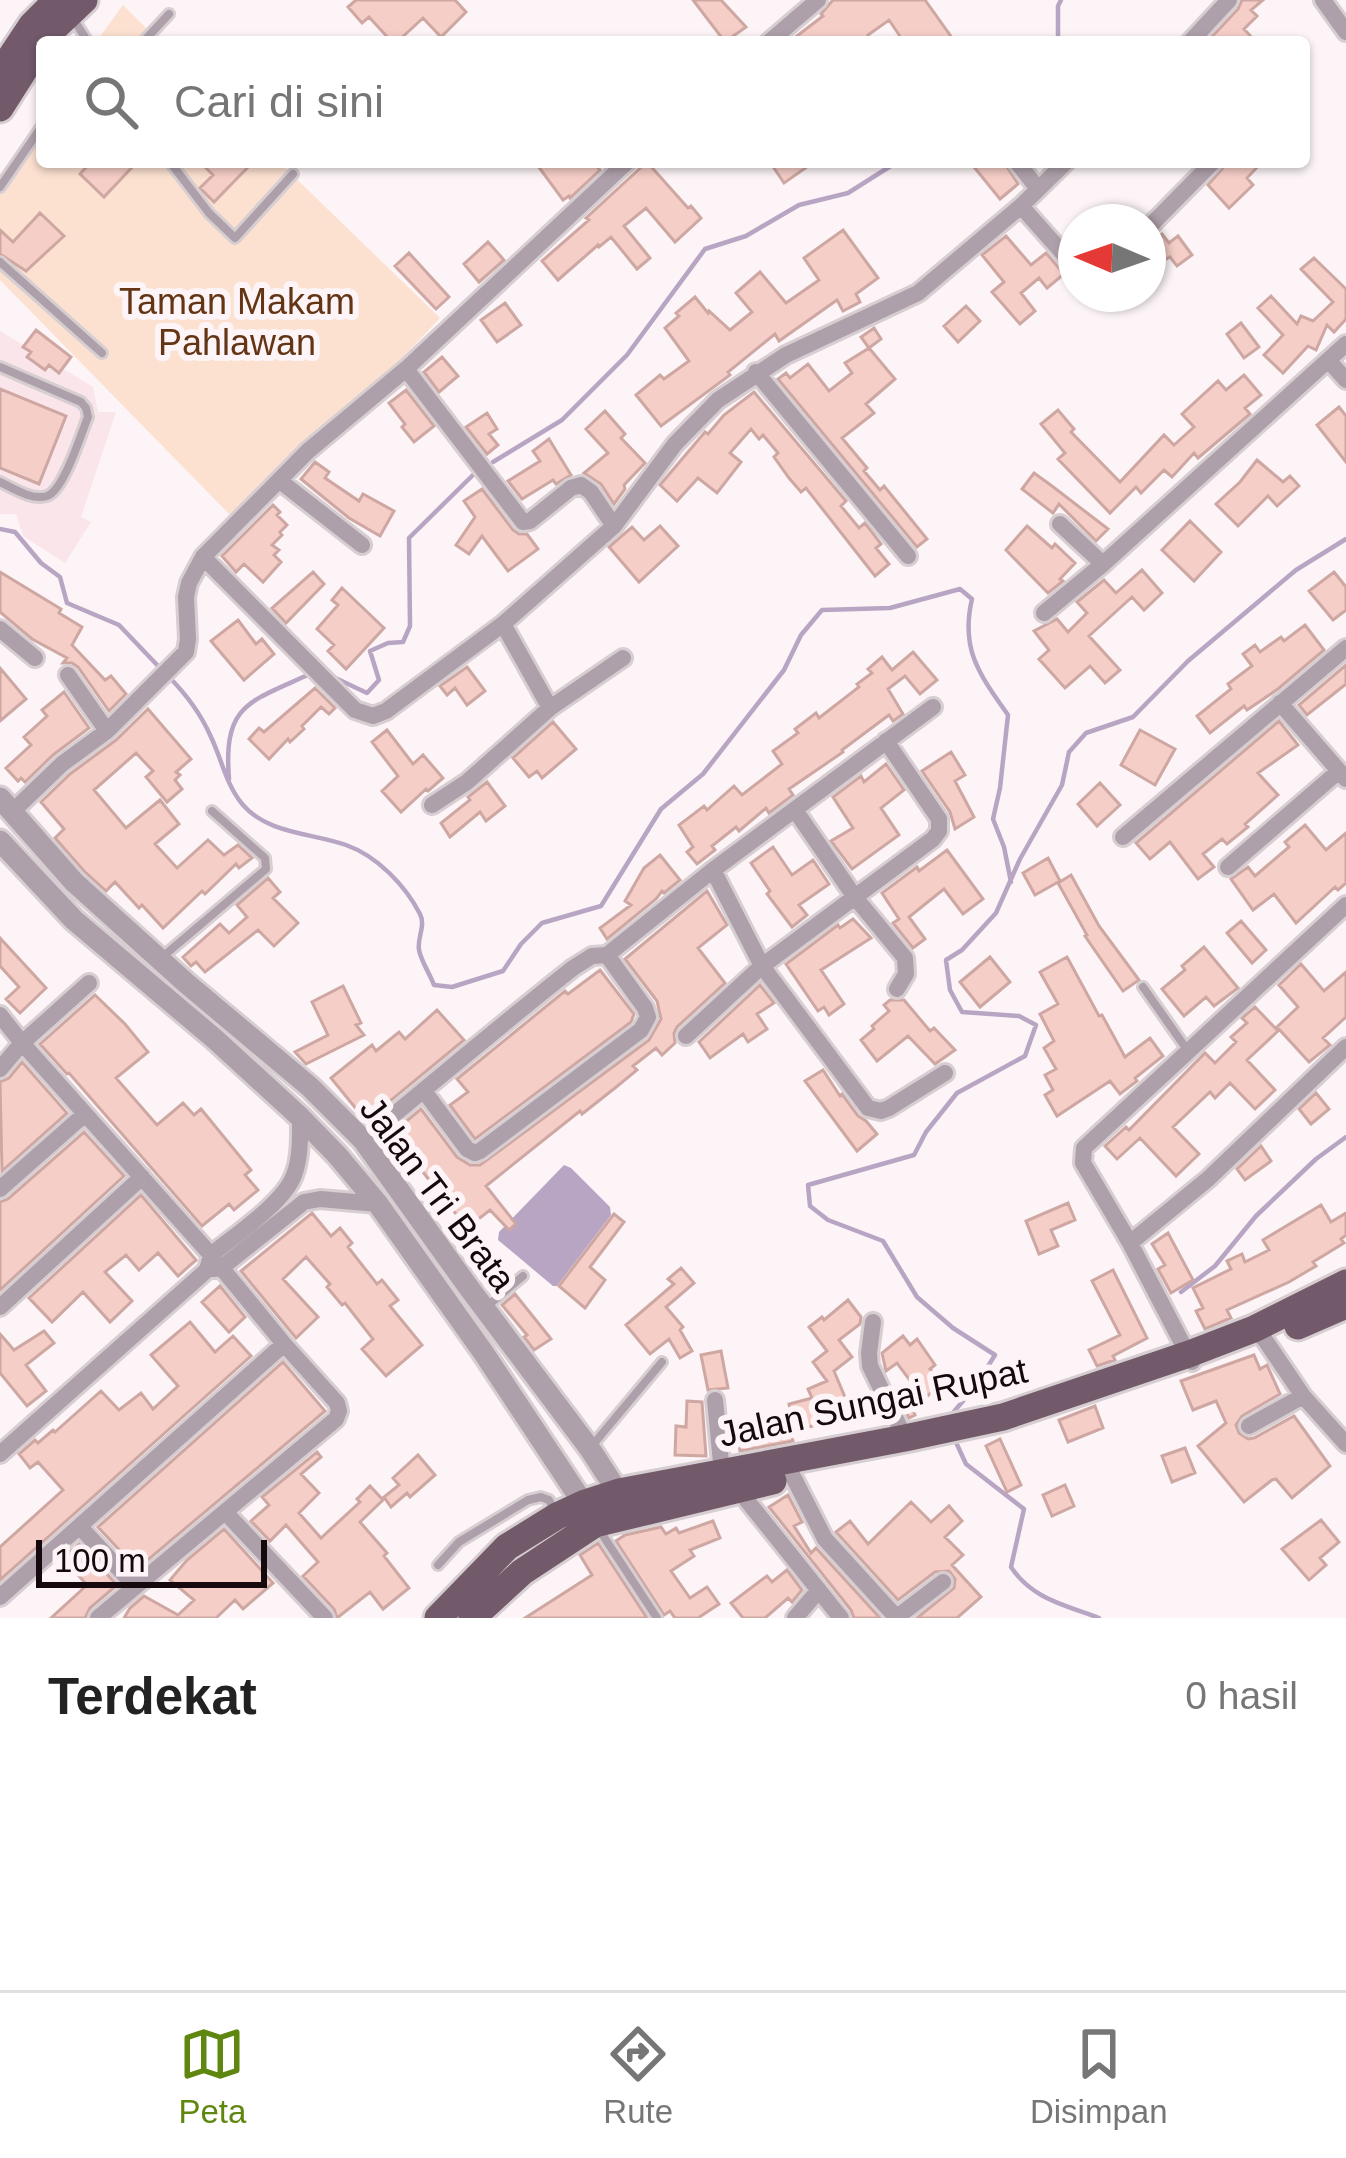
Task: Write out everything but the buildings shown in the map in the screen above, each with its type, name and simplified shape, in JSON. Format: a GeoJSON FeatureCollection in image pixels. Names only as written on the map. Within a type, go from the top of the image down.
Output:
{"type":"FeatureCollection","features":[{"type":"Feature","properties":{"kind":"main road"},"geometry":{"type":"LineString","coordinates":[[36,41],[32,25],[71,4]]}},
{"type":"Feature","properties":{"kind":"main road"},"geometry":{"type":"LineString","coordinates":[[0,74],[36,46]]}},
{"type":"Feature","properties":{"kind":"main road"},"geometry":{"type":"LineString","coordinates":[[0,108],[36,47]]}},
{"type":"Feature","properties":{"kind":"main road","name":"Jalan Sungai Rupat"},"geometry":{"type":"LineString","coordinates":[[1260,1335],[1346,1283]]}},
{"type":"Feature","properties":{"kind":"main road","name":"Jalan Sungai Rupat"},"geometry":{"type":"LineString","coordinates":[[438,1618],[507,1547],[557,1516],[590,1514],[728,1478],[1003,1421],[1346,1306]]}},
{"type":"Feature","properties":{"kind":"main road","name":"Jalan Sungai Rupat"},"geometry":{"type":"LineString","coordinates":[[472,1618],[590,1514]]}},
{"type":"Feature","properties":{"kind":"street"},"geometry":{"type":"LineString","coordinates":[[776,36],[818,0]]}},
{"type":"Feature","properties":{"kind":"street"},"geometry":{"type":"LineString","coordinates":[[1196,36],[1229,0]]}},
{"type":"Feature","properties":{"kind":"street"},"geometry":{"type":"LineString","coordinates":[[1323,0],[1346,32]]}},
{"type":"Feature","properties":{"kind":"street"},"geometry":{"type":"LineString","coordinates":[[6,805],[107,730],[186,652],[186,597],[203,557],[308,452],[406,369],[614,168]]}},
{"type":"Feature","properties":{"kind":"street"},"geometry":{"type":"LineString","coordinates":[[1022,168],[1038,189]]}},
{"type":"Feature","properties":{"kind":"street"},"geometry":{"type":"LineString","coordinates":[[203,557],[355,710],[373,716],[386,711],[503,624],[614,526],[675,445],[718,400],[786,355],[917,293],[1060,168]]}},
{"type":"Feature","properties":{"kind":"street"},"geometry":{"type":"LineString","coordinates":[[1166,210],[1207,168]]}},
{"type":"Feature","properties":{"kind":"street"},"geometry":{"type":"LineString","coordinates":[[1021,206],[1058,248]]}},
{"type":"Feature","properties":{"kind":"street"},"geometry":{"type":"LineString","coordinates":[[1044,613],[1346,344]]}},
{"type":"Feature","properties":{"kind":"street"},"geometry":{"type":"LineString","coordinates":[[1328,361],[1346,380]]}},
{"type":"Feature","properties":{"kind":"street"},"geometry":{"type":"LineString","coordinates":[[406,369],[523,522],[581,485],[614,526]]}},
{"type":"Feature","properties":{"kind":"street"},"geometry":{"type":"LineString","coordinates":[[756,372],[908,556]]}},
{"type":"Feature","properties":{"kind":"street"},"geometry":{"type":"LineString","coordinates":[[280,481],[362,545]]}},
{"type":"Feature","properties":{"kind":"street"},"geometry":{"type":"LineString","coordinates":[[1060,524],[1103,564]]}},
{"type":"Feature","properties":{"kind":"street"},"geometry":{"type":"LineString","coordinates":[[503,624],[550,708]]}},
{"type":"Feature","properties":{"kind":"street"},"geometry":{"type":"LineString","coordinates":[[0,629],[35,658]]}},
{"type":"Feature","properties":{"kind":"street"},"geometry":{"type":"LineString","coordinates":[[1124,837],[1346,648]]}},
{"type":"Feature","properties":{"kind":"street"},"geometry":{"type":"LineString","coordinates":[[432,806],[550,708],[623,658]]}},
{"type":"Feature","properties":{"kind":"street"},"geometry":{"type":"LineString","coordinates":[[68,676],[107,730]]}},
{"type":"Feature","properties":{"kind":"street"},"geometry":{"type":"LineString","coordinates":[[1228,867],[1342,775],[1280,703]]}},
{"type":"Feature","properties":{"kind":"street"},"geometry":{"type":"LineString","coordinates":[[363,1140],[573,968],[592,956],[608,955],[712,870],[933,707]]}},
{"type":"Feature","properties":{"kind":"street"},"geometry":{"type":"LineString","coordinates":[[686,1036],[762,966],[939,831],[939,819],[886,741]]}},
{"type":"Feature","properties":{"kind":"street","name":"Jalan Tri Brata"},"geometry":{"type":"LineString","coordinates":[[6,805],[74,882],[310,1087],[363,1140],[590,1448],[625,1503]]}},
{"type":"Feature","properties":{"kind":"street"},"geometry":{"type":"LineString","coordinates":[[795,810],[904,958],[906,974],[897,989]]}},
{"type":"Feature","properties":{"kind":"street","name":"Jalan Tri Brata"},"geometry":{"type":"LineString","coordinates":[[0,841],[74,920],[216,1040],[337,1155],[378,1204],[590,1514]]}},
{"type":"Feature","properties":{"kind":"street"},"geometry":{"type":"LineString","coordinates":[[712,870],[762,966],[868,1108],[889,1108],[945,1072]]}},
{"type":"Feature","properties":{"kind":"street"},"geometry":{"type":"LineString","coordinates":[[1190,1359],[1083,1162],[1084,1148],[1346,905]]}},
{"type":"Feature","properties":{"kind":"street"},"geometry":{"type":"LineString","coordinates":[[424,1091],[467,1149],[480,1151],[641,1030],[645,1008],[608,955]]}},
{"type":"Feature","properties":{"kind":"street"},"geometry":{"type":"LineString","coordinates":[[0,1070],[22,1043],[89,983]]}},
{"type":"Feature","properties":{"kind":"street"},"geometry":{"type":"LineString","coordinates":[[0,1015],[337,1403],[339,1411],[336,1419],[98,1618]]}},
{"type":"Feature","properties":{"kind":"street"},"geometry":{"type":"LineString","coordinates":[[216,1040],[233,1023]]}},
{"type":"Feature","properties":{"kind":"street"},"geometry":{"type":"LineString","coordinates":[[1130,1243],[1208,1179],[1346,1047]]}},
{"type":"Feature","properties":{"kind":"street"},"geometry":{"type":"LineString","coordinates":[[0,1189],[85,1114]]}},
{"type":"Feature","properties":{"kind":"street"},"geometry":{"type":"LineString","coordinates":[[0,1454],[213,1264],[283,1194],[294,1177],[300,1117]]}},
{"type":"Feature","properties":{"kind":"street"},"geometry":{"type":"LineString","coordinates":[[0,1307],[142,1178]]}},
{"type":"Feature","properties":{"kind":"street"},"geometry":{"type":"LineString","coordinates":[[213,1264],[304,1202],[378,1204]]}},
{"type":"Feature","properties":{"kind":"street"},"geometry":{"type":"LineString","coordinates":[[448,1304],[469,1288]]}},
{"type":"Feature","properties":{"kind":"street"},"geometry":{"type":"LineString","coordinates":[[873,1322],[870,1366],[915,1440]]}},
{"type":"Feature","properties":{"kind":"street"},"geometry":{"type":"LineString","coordinates":[[1260,1335],[1303,1396],[1346,1444]]}},
{"type":"Feature","properties":{"kind":"street"},"geometry":{"type":"LineString","coordinates":[[0,1598],[284,1344]]}},
{"type":"Feature","properties":{"kind":"street"},"geometry":{"type":"LineString","coordinates":[[1249,1426],[1303,1396]]}},
{"type":"Feature","properties":{"kind":"street"},"geometry":{"type":"LineString","coordinates":[[715,1400],[728,1478],[841,1618]]}},
{"type":"Feature","properties":{"kind":"street"},"geometry":{"type":"LineString","coordinates":[[790,1468],[825,1540],[897,1617],[943,1582]]}},
{"type":"Feature","properties":{"kind":"street"},"geometry":{"type":"LineString","coordinates":[[226,1513],[325,1618]]}},
{"type":"Feature","properties":{"kind":"street"},"geometry":{"type":"LineString","coordinates":[[81,1528],[135,1586]]}},
{"type":"Feature","properties":{"kind":"street"},"geometry":{"type":"LineString","coordinates":[[795,1618],[819,1590]]}},
{"type":"Feature","properties":{"kind":"lane"},"geometry":{"type":"LineString","coordinates":[[71,4],[85,36]]}},
{"type":"Feature","properties":{"kind":"lane"},"geometry":{"type":"LineString","coordinates":[[148,36],[169,14]]}},
{"type":"Feature","properties":{"kind":"lane"},"geometry":{"type":"LineString","coordinates":[[0,187],[36,135]]}},
{"type":"Feature","properties":{"kind":"lane"},"geometry":{"type":"LineString","coordinates":[[175,168],[235,238],[293,173]]}},
{"type":"Feature","properties":{"kind":"lane"},"geometry":{"type":"LineString","coordinates":[[0,262],[102,352]]}},
{"type":"Feature","properties":{"kind":"lane"},"geometry":{"type":"LineString","coordinates":[[0,367],[81,402],[88,417],[53,494],[32,496],[0,482]]}},
{"type":"Feature","properties":{"kind":"lane"},"geometry":{"type":"LineString","coordinates":[[159,960],[266,869],[265,858],[212,811]]}},
{"type":"Feature","properties":{"kind":"lane"},"geometry":{"type":"LineString","coordinates":[[1143,987],[1189,1052]]}},
{"type":"Feature","properties":{"kind":"lane"},"geometry":{"type":"LineString","coordinates":[[484,1309],[523,1276]]}},
{"type":"Feature","properties":{"kind":"lane"},"geometry":{"type":"LineString","coordinates":[[590,1448],[662,1363]]}},
{"type":"Feature","properties":{"kind":"lane"},"geometry":{"type":"LineString","coordinates":[[438,1565],[459,1542],[528,1500],[549,1500],[557,1516]]}},
{"type":"Feature","properties":{"kind":"lane"},"geometry":{"type":"LineString","coordinates":[[590,1514],[657,1618]]}},
{"type":"Feature","properties":{"kind":"shaded area"},"geometry":{"type":"Polygon","coordinates":[[[0,331],[93,387],[98,412],[116,412],[81,517],[91,522],[65,563],[23,536],[16,514],[0,514],[0,331]]]}},
{"type":"Feature","properties":{"kind":"shaded area"},"geometry":{"type":"Polygon","coordinates":[[[564,1165],[610,1207],[611,1215],[553,1286],[498,1240],[499,1232],[564,1165]]]}},
{"type":"Feature","properties":{"kind":"green space"},"geometry":{"type":"Polygon","coordinates":[[[123,5],[154,36],[100,36],[123,5]]]}},
{"type":"Feature","properties":{"kind":"green space","name":"Taman Makam Pahlawan"},"geometry":{"type":"Polygon","coordinates":[[[36,125],[36,168],[285,168],[440,318],[372,390],[234,519],[0,280],[0,175],[36,125]]]}},
{"type":"Feature","properties":{"kind":"waterway"},"geometry":{"type":"LineString","coordinates":[[1058,36],[1061,0]]}},
{"type":"Feature","properties":{"kind":"waterway"},"geometry":{"type":"LineString","coordinates":[[493,462],[562,420],[627,355],[705,249],[746,236],[799,205],[848,193],[888,168]]}},
{"type":"Feature","properties":{"kind":"waterway"},"geometry":{"type":"LineString","coordinates":[[327,674],[367,693],[379,680],[370,651],[403,642],[410,626],[409,538],[473,475]]}},
{"type":"Feature","properties":{"kind":"waterway"},"geometry":{"type":"LineString","coordinates":[[0,529],[15,532],[60,577],[67,603],[119,625],[160,668]]}},
{"type":"Feature","properties":{"kind":"waterway"},"geometry":{"type":"LineString","coordinates":[[951,1415],[995,1355],[917,1297],[883,1241],[828,1220],[810,1206],[808,1185],[914,1155],[957,1093],[1025,1056],[1036,1025],[1019,1016],[962,1012],[950,990],[946,960],[962,950],[996,913],[1062,785],[1069,752],[1086,733],[1133,717],[1188,661],[1296,570],[1346,539]]}},
{"type":"Feature","properties":{"kind":"waterway"},"geometry":{"type":"LineString","coordinates":[[168,676],[203,720],[243,805],[265,822],[346,845],[379,864],[420,914],[419,950],[434,985],[452,987],[503,971],[542,923],[601,906],[661,809],[703,774],[784,670],[801,635],[822,610],[890,608],[960,589],[972,599],[969,633],[975,661],[1008,715],[993,819],[1011,882]]}},
{"type":"Feature","properties":{"kind":"waterway"},"geometry":{"type":"LineString","coordinates":[[229,779],[231,735],[244,709],[310,674]]}},
{"type":"Feature","properties":{"kind":"waterway"},"geometry":{"type":"LineString","coordinates":[[1181,1292],[1215,1266],[1256,1216],[1316,1159],[1346,1137]]}},
{"type":"Feature","properties":{"kind":"waterway"},"geometry":{"type":"LineString","coordinates":[[954,1438],[966,1464],[1024,1509],[1011,1567],[1019,1578],[1050,1600],[1099,1618]]}}]}
